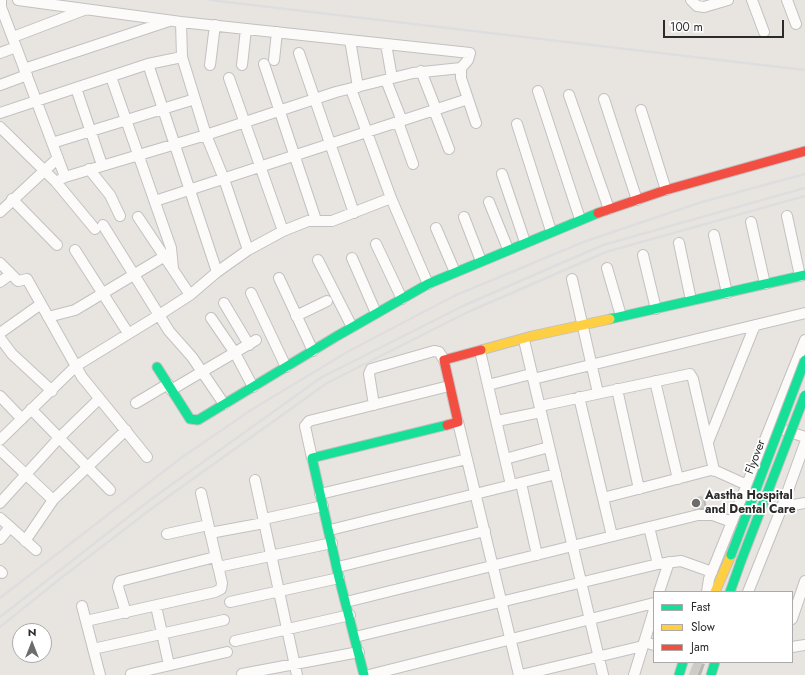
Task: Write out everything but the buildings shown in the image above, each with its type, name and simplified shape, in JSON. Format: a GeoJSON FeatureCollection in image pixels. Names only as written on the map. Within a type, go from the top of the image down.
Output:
{"type":"FeatureCollection","features":[{"type":"Feature","properties":{"kind":"street"},"geometry":{"type":"LineString","coordinates":[[1,0],[2,15],[26,72],[58,158],[60,179]]}},
{"type":"Feature","properties":{"kind":"street"},"geometry":{"type":"LineString","coordinates":[[18,0],[215,26],[470,53],[468,60],[462,68],[461,78],[476,123]]}},
{"type":"Feature","properties":{"kind":"street"},"geometry":{"type":"LineString","coordinates":[[691,0],[697,6],[704,7],[727,0]]}},
{"type":"Feature","properties":{"kind":"street"},"geometry":{"type":"LineString","coordinates":[[752,0],[764,32]]}},
{"type":"Feature","properties":{"kind":"street"},"geometry":{"type":"LineString","coordinates":[[787,0],[796,24]]}},
{"type":"Feature","properties":{"kind":"street"},"geometry":{"type":"LineString","coordinates":[[12,37],[86,9]]}},
{"type":"Feature","properties":{"kind":"street"},"geometry":{"type":"LineString","coordinates":[[176,21],[182,57],[206,135],[224,179],[248,250]]}},
{"type":"Feature","properties":{"kind":"street"},"geometry":{"type":"LineString","coordinates":[[0,85],[26,72],[176,21]]}},
{"type":"Feature","properties":{"kind":"street"},"geometry":{"type":"LineString","coordinates":[[210,65],[215,26]]}},
{"type":"Feature","properties":{"kind":"street"},"geometry":{"type":"LineString","coordinates":[[242,65],[246,29]]}},
{"type":"Feature","properties":{"kind":"street"},"geometry":{"type":"LineString","coordinates":[[277,32],[269,62],[279,111],[316,220]]}},
{"type":"Feature","properties":{"kind":"street"},"geometry":{"type":"LineString","coordinates":[[350,40],[354,88],[367,132],[391,198],[428,284]]}},
{"type":"Feature","properties":{"kind":"street"},"geometry":{"type":"LineString","coordinates":[[386,44],[389,79],[413,164]]}},
{"type":"Feature","properties":{"kind":"street"},"geometry":{"type":"LineString","coordinates":[[0,53],[16,47]]}},
{"type":"Feature","properties":{"kind":"street"},"geometry":{"type":"LineString","coordinates":[[299,53],[354,213]]}},
{"type":"Feature","properties":{"kind":"street"},"geometry":{"type":"LineString","coordinates":[[0,114],[36,100],[148,64],[182,57]]}},
{"type":"Feature","properties":{"kind":"street"},"geometry":{"type":"LineString","coordinates":[[148,64],[217,272]]}},
{"type":"Feature","properties":{"kind":"street"},"geometry":{"type":"LineString","coordinates":[[60,179],[354,88],[422,72],[462,68]]}},
{"type":"Feature","properties":{"kind":"street"},"geometry":{"type":"LineString","coordinates":[[422,72],[449,150]]}},
{"type":"Feature","properties":{"kind":"street"},"geometry":{"type":"LineString","coordinates":[[111,77],[171,248],[173,268]]}},
{"type":"Feature","properties":{"kind":"street"},"geometry":{"type":"LineString","coordinates":[[229,78],[283,231]]}},
{"type":"Feature","properties":{"kind":"street"},"geometry":{"type":"LineString","coordinates":[[76,88],[102,166]]}},
{"type":"Feature","properties":{"kind":"street"},"geometry":{"type":"LineString","coordinates":[[538,91],[580,219]]}},
{"type":"Feature","properties":{"kind":"street"},"geometry":{"type":"LineString","coordinates":[[569,95],[609,209]]}},
{"type":"Feature","properties":{"kind":"street"},"geometry":{"type":"LineString","coordinates":[[52,143],[195,99]]}},
{"type":"Feature","properties":{"kind":"street"},"geometry":{"type":"LineString","coordinates":[[155,201],[468,99]]}},
{"type":"Feature","properties":{"kind":"street"},"geometry":{"type":"LineString","coordinates":[[604,99],[638,200]]}},
{"type":"Feature","properties":{"kind":"street"},"geometry":{"type":"LineString","coordinates":[[641,110],[666,190]]}},
{"type":"Feature","properties":{"kind":"street"},"geometry":{"type":"LineString","coordinates":[[517,124],[551,231]]}},
{"type":"Feature","properties":{"kind":"street"},"geometry":{"type":"LineString","coordinates":[[0,127],[45,169],[60,179],[99,227],[134,274],[169,331],[202,372],[224,404]]}},
{"type":"Feature","properties":{"kind":"street"},"geometry":{"type":"LineString","coordinates":[[157,367],[192,421],[198,420],[376,313],[428,284],[455,272],[580,219],[666,190],[805,151]]}},
{"type":"Feature","properties":{"kind":"street"},"geometry":{"type":"LineString","coordinates":[[0,212],[10,201],[58,158]]}},
{"type":"Feature","properties":{"kind":"street"},"geometry":{"type":"LineString","coordinates":[[89,170],[110,195],[120,216]]}},
{"type":"Feature","properties":{"kind":"street"},"geometry":{"type":"LineString","coordinates":[[502,174],[525,242]]}},
{"type":"Feature","properties":{"kind":"street"},"geometry":{"type":"LineString","coordinates":[[0,196],[10,201],[57,245]]}},
{"type":"Feature","properties":{"kind":"street"},"geometry":{"type":"LineString","coordinates":[[0,440],[76,366],[190,295],[217,272],[248,250],[283,231],[308,221],[332,221],[391,198]]}},
{"type":"Feature","properties":{"kind":"street"},"geometry":{"type":"LineString","coordinates":[[489,202],[508,249]]}},
{"type":"Feature","properties":{"kind":"street"},"geometry":{"type":"LineString","coordinates":[[444,360],[620,316],[802,276],[787,216]]}},
{"type":"Feature","properties":{"kind":"street"},"geometry":{"type":"LineString","coordinates":[[138,217],[190,295]]}},
{"type":"Feature","properties":{"kind":"street"},"geometry":{"type":"LineString","coordinates":[[464,217],[481,261]]}},
{"type":"Feature","properties":{"kind":"street"},"geometry":{"type":"LineString","coordinates":[[751,222],[765,284]]}},
{"type":"Feature","properties":{"kind":"street"},"geometry":{"type":"LineString","coordinates":[[436,228],[455,272]]}},
{"type":"Feature","properties":{"kind":"street"},"geometry":{"type":"LineString","coordinates":[[714,235],[727,293]]}},
{"type":"Feature","properties":{"kind":"street"},"geometry":{"type":"LineString","coordinates":[[376,244],[402,299]]}},
{"type":"Feature","properties":{"kind":"street"},"geometry":{"type":"LineString","coordinates":[[680,244],[691,300]]}},
{"type":"Feature","properties":{"kind":"street"},"geometry":{"type":"LineString","coordinates":[[75,250],[128,333]]}},
{"type":"Feature","properties":{"kind":"street"},"geometry":{"type":"LineString","coordinates":[[643,255],[656,308]]}},
{"type":"Feature","properties":{"kind":"street"},"geometry":{"type":"LineString","coordinates":[[48,317],[71,312],[104,294],[164,256]]}},
{"type":"Feature","properties":{"kind":"street"},"geometry":{"type":"LineString","coordinates":[[352,258],[376,313]]}},
{"type":"Feature","properties":{"kind":"street"},"geometry":{"type":"LineString","coordinates":[[318,260],[352,327]]}},
{"type":"Feature","properties":{"kind":"street"},"geometry":{"type":"LineString","coordinates":[[0,263],[18,281],[27,279],[76,366],[99,399],[147,457]]}},
{"type":"Feature","properties":{"kind":"street"},"geometry":{"type":"LineString","coordinates":[[607,268],[620,316]]}},
{"type":"Feature","properties":{"kind":"street"},"geometry":{"type":"LineString","coordinates":[[0,282],[11,274]]}},
{"type":"Feature","properties":{"kind":"street"},"geometry":{"type":"LineString","coordinates":[[279,278],[313,351]]}},
{"type":"Feature","properties":{"kind":"street"},"geometry":{"type":"LineString","coordinates":[[572,279],[598,393]]}},
{"type":"Feature","properties":{"kind":"street"},"geometry":{"type":"LineString","coordinates":[[252,292],[286,367]]}},
{"type":"Feature","properties":{"kind":"street"},"geometry":{"type":"LineString","coordinates":[[296,316],[327,301]]}},
{"type":"Feature","properties":{"kind":"street"},"geometry":{"type":"LineString","coordinates":[[136,403],[202,372],[252,342],[224,303]]}},
{"type":"Feature","properties":{"kind":"street"},"geometry":{"type":"LineString","coordinates":[[0,333],[41,304]]}},
{"type":"Feature","properties":{"kind":"street"},"geometry":{"type":"LineString","coordinates":[[488,385],[592,366],[805,314]]}},
{"type":"Feature","properties":{"kind":"street"},"geometry":{"type":"LineString","coordinates":[[211,318],[235,353],[253,387]]}},
{"type":"Feature","properties":{"kind":"street"},"geometry":{"type":"LineString","coordinates":[[708,442],[755,325]]}},
{"type":"Feature","properties":{"kind":"street"},"geometry":{"type":"LineString","coordinates":[[0,338],[12,354],[52,391]]}},
{"type":"Feature","properties":{"kind":"street"},"geometry":{"type":"LineString","coordinates":[[524,340],[603,675]]}},
{"type":"Feature","properties":{"kind":"street"},"geometry":{"type":"LineString","coordinates":[[707,591],[712,572],[805,340]]}},
{"type":"Feature","properties":{"kind":"street"},"geometry":{"type":"LineString","coordinates":[[374,405],[369,374],[370,369],[434,351],[439,352],[444,360],[449,386],[494,567],[500,602],[520,675],[599,657],[647,644]]}},
{"type":"Feature","properties":{"kind":"street"},"geometry":{"type":"LineString","coordinates":[[480,351],[505,459],[516,484],[537,555]]}},
{"type":"Feature","properties":{"kind":"street","name":"Flyover"},"geometry":{"type":"LineString","coordinates":[[716,591],[731,555],[805,360]]}},
{"type":"Feature","properties":{"kind":"street"},"geometry":{"type":"LineString","coordinates":[[497,421],[579,397],[687,374],[691,375],[714,470]]}},
{"type":"Feature","properties":{"kind":"street"},"geometry":{"type":"LineString","coordinates":[[655,381],[678,479]]}},
{"type":"Feature","properties":{"kind":"street"},"geometry":{"type":"LineString","coordinates":[[364,675],[350,615],[339,578],[330,530],[305,429],[307,422],[449,386]]}},
{"type":"Feature","properties":{"kind":"street"},"geometry":{"type":"LineString","coordinates":[[616,389],[639,489]]}},
{"type":"Feature","properties":{"kind":"street","name":"Flyover"},"geometry":{"type":"LineString","coordinates":[[731,591],[741,561],[805,395]]}},
{"type":"Feature","properties":{"kind":"street"},"geometry":{"type":"LineString","coordinates":[[0,396],[22,419]]}},
{"type":"Feature","properties":{"kind":"street"},"geometry":{"type":"LineString","coordinates":[[579,397],[612,536]]}},
{"type":"Feature","properties":{"kind":"street"},"geometry":{"type":"LineString","coordinates":[[0,503],[59,438],[99,399]]}},
{"type":"Feature","properties":{"kind":"street"},"geometry":{"type":"LineString","coordinates":[[32,409],[110,490]]}},
{"type":"Feature","properties":{"kind":"street"},"geometry":{"type":"LineString","coordinates":[[312,458],[458,422]]}},
{"type":"Feature","properties":{"kind":"street"},"geometry":{"type":"LineString","coordinates":[[771,425],[805,437]]}},
{"type":"Feature","properties":{"kind":"street"},"geometry":{"type":"LineString","coordinates":[[25,540],[53,500],[126,430]]}},
{"type":"Feature","properties":{"kind":"street"},"geometry":{"type":"LineString","coordinates":[[748,591],[782,507],[805,443]]}},
{"type":"Feature","properties":{"kind":"street"},"geometry":{"type":"LineString","coordinates":[[505,459],[549,447]]}},
{"type":"Feature","properties":{"kind":"street"},"geometry":{"type":"LineString","coordinates":[[0,450],[53,500]]}},
{"type":"Feature","properties":{"kind":"street"},"geometry":{"type":"LineString","coordinates":[[320,494],[467,459]]}},
{"type":"Feature","properties":{"kind":"street"},"geometry":{"type":"LineString","coordinates":[[603,498],[714,470],[747,485]]}},
{"type":"Feature","properties":{"kind":"street"},"geometry":{"type":"LineString","coordinates":[[330,530],[556,474]]}},
{"type":"Feature","properties":{"kind":"street"},"geometry":{"type":"LineString","coordinates":[[255,480],[296,670]]}},
{"type":"Feature","properties":{"kind":"street"},"geometry":{"type":"LineString","coordinates":[[86,621],[219,591],[222,586],[201,493]]}},
{"type":"Feature","properties":{"kind":"street"},"geometry":{"type":"LineString","coordinates":[[782,507],[805,503]]}},
{"type":"Feature","properties":{"kind":"street"},"geometry":{"type":"LineString","coordinates":[[167,534],[264,521],[323,506]]}},
{"type":"Feature","properties":{"kind":"street"},"geometry":{"type":"LineString","coordinates":[[346,602],[494,567],[704,514],[732,522]]}},
{"type":"Feature","properties":{"kind":"street"},"geometry":{"type":"LineString","coordinates":[[0,518],[36,550]]}},
{"type":"Feature","properties":{"kind":"street"},"geometry":{"type":"LineString","coordinates":[[0,539],[10,527]]}},
{"type":"Feature","properties":{"kind":"street"},"geometry":{"type":"LineString","coordinates":[[649,527],[658,564]]}},
{"type":"Feature","properties":{"kind":"street"},"geometry":{"type":"LineString","coordinates":[[338,567],[485,531]]}},
{"type":"Feature","properties":{"kind":"street"},"geometry":{"type":"LineString","coordinates":[[126,613],[118,587],[120,581],[216,562],[271,556],[332,543]]}},
{"type":"Feature","properties":{"kind":"street"},"geometry":{"type":"LineString","coordinates":[[659,591],[669,562]]}},
{"type":"Feature","properties":{"kind":"street"},"geometry":{"type":"LineString","coordinates":[[355,638],[658,564],[685,562],[712,572]]}},
{"type":"Feature","properties":{"kind":"street"},"geometry":{"type":"LineString","coordinates":[[230,602],[279,593],[339,578]]}},
{"type":"Feature","properties":{"kind":"street"},"geometry":{"type":"LineString","coordinates":[[793,616],[805,580]]}},
{"type":"Feature","properties":{"kind":"street"},"geometry":{"type":"LineString","coordinates":[[369,675],[653,603]]}},
{"type":"Feature","properties":{"kind":"street"},"geometry":{"type":"LineString","coordinates":[[82,606],[100,675]]}},
{"type":"Feature","properties":{"kind":"street"},"geometry":{"type":"LineString","coordinates":[[156,606],[169,665]]}},
{"type":"Feature","properties":{"kind":"street"},"geometry":{"type":"LineString","coordinates":[[235,641],[350,615]]}},
{"type":"Feature","properties":{"kind":"street"},"geometry":{"type":"LineString","coordinates":[[634,675],[647,644],[653,615]]}},
{"type":"Feature","properties":{"kind":"street"},"geometry":{"type":"LineString","coordinates":[[93,649],[224,620]]}},
{"type":"Feature","properties":{"kind":"street"},"geometry":{"type":"LineString","coordinates":[[793,647],[805,644]]}},
{"type":"Feature","properties":{"kind":"street"},"geometry":{"type":"LineString","coordinates":[[131,674],[228,652]]}},
{"type":"Feature","properties":{"kind":"street"},"geometry":{"type":"LineString","coordinates":[[242,674],[296,670],[358,652]]}},
{"type":"Feature","properties":{"kind":"street"},"geometry":{"type":"LineString","coordinates":[[679,675],[683,663]]}},
{"type":"Feature","properties":{"kind":"street"},"geometry":{"type":"LineString","coordinates":[[711,675],[715,663]]}},
{"type":"Feature","properties":{"kind":"railway"},"geometry":{"type":"LineString","coordinates":[[210,0],[805,70]]}},
{"type":"Feature","properties":{"kind":"railway"},"geometry":{"type":"LineString","coordinates":[[0,598],[181,458],[251,410],[349,351],[454,296],[586,241],[702,202],[805,174]]}},
{"type":"Feature","properties":{"kind":"railway"},"geometry":{"type":"LineString","coordinates":[[0,617],[150,500],[322,377],[465,305],[603,245],[805,188]]}},
{"type":"Feature","properties":{"kind":"railway"},"geometry":{"type":"LineString","coordinates":[[0,627],[155,506],[327,383],[468,312],[606,252],[805,196]]}},
{"type":"Feature","properties":{"kind":"traffic: fast"},"geometry":{"type":"LineString","coordinates":[[157,367],[190,419],[198,420],[337,336],[428,284],[598,213]]}},
{"type":"Feature","properties":{"kind":"traffic: fast"},"geometry":{"type":"LineString","coordinates":[[610,319],[805,275]]}},
{"type":"Feature","properties":{"kind":"traffic: fast"},"geometry":{"type":"LineString","coordinates":[[731,555],[805,360]]}},
{"type":"Feature","properties":{"kind":"traffic: fast"},"geometry":{"type":"LineString","coordinates":[[741,561],[805,395]]}},
{"type":"Feature","properties":{"kind":"traffic: fast"},"geometry":{"type":"LineString","coordinates":[[364,675],[339,578],[312,458],[447,425]]}},
{"type":"Feature","properties":{"kind":"traffic: fast"},"geometry":{"type":"LineString","coordinates":[[730,591],[741,561]]}},
{"type":"Feature","properties":{"kind":"traffic: fast"},"geometry":{"type":"LineString","coordinates":[[679,675],[683,663]]}},
{"type":"Feature","properties":{"kind":"traffic: fast"},"geometry":{"type":"LineString","coordinates":[[711,675],[715,663]]}},
{"type":"Feature","properties":{"kind":"traffic: slow"},"geometry":{"type":"LineString","coordinates":[[481,350],[532,336],[610,319]]}},
{"type":"Feature","properties":{"kind":"traffic: slow"},"geometry":{"type":"LineString","coordinates":[[715,591],[731,555]]}},
{"type":"Feature","properties":{"kind":"traffic: jam"},"geometry":{"type":"LineString","coordinates":[[598,213],[666,190],[805,151]]}},
{"type":"Feature","properties":{"kind":"traffic: jam"},"geometry":{"type":"LineString","coordinates":[[447,425],[458,422],[444,360],[481,350]]}},
{"type":"Feature","properties":{"kind":"place","name":"Aastha Hospital and Dental Care"},"geometry":{"type":"Point","coordinates":[696,503]}}]}
